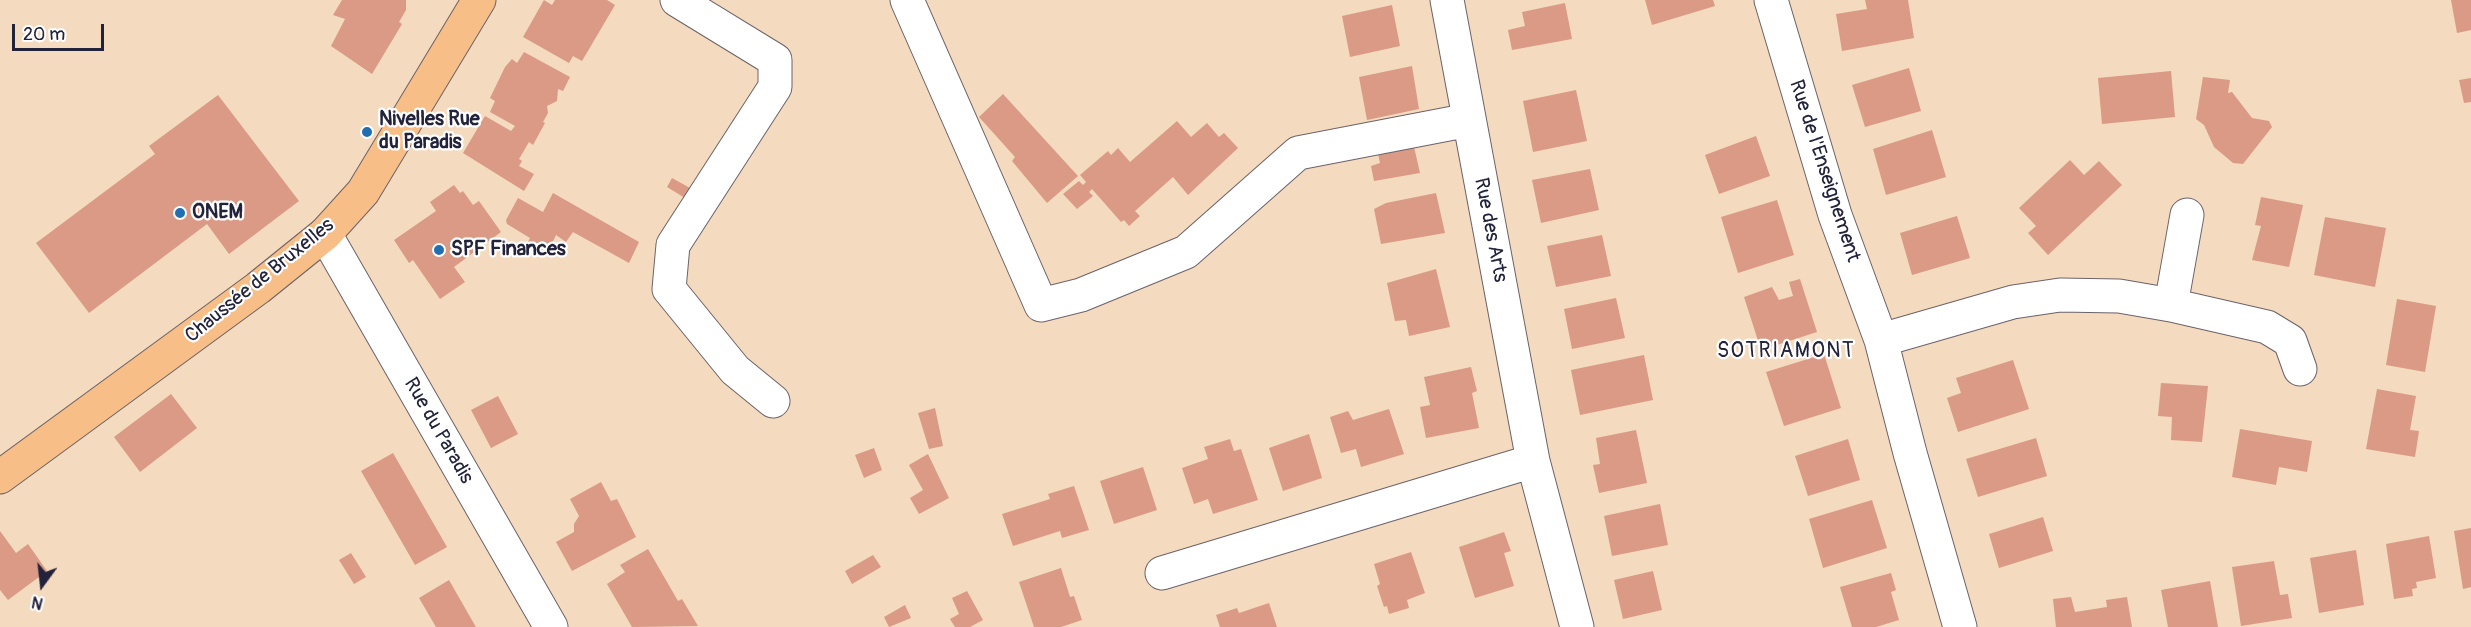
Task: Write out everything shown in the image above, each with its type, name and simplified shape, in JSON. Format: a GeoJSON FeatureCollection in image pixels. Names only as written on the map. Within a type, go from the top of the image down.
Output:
{"type":"FeatureCollection","features":[{"type":"Feature","properties":{"kind":"main road","name":"Chaussée de Bruxelles"},"geometry":{"type":"LineString","coordinates":[[0,477],[258,288],[325,234],[363,192],[479,0]]}},
{"type":"Feature","properties":{"kind":"street"},"geometry":{"type":"LineString","coordinates":[[677,0],[774,60],[775,87],[673,245],[669,289],[735,370],[773,401]]}},
{"type":"Feature","properties":{"kind":"street"},"geometry":{"type":"LineString","coordinates":[[907,0],[1041,305],[1082,296],[1186,252],[1298,153],[1469,120]]}},
{"type":"Feature","properties":{"kind":"street","name":"Rue des Arts"},"geometry":{"type":"LineString","coordinates":[[1447,0],[1533,461],[1578,627]]}},
{"type":"Feature","properties":{"kind":"street","name":"Rue de l'Enseignement"},"geometry":{"type":"LineString","coordinates":[[1771,0],[1835,215],[1881,340],[1910,453],[1960,627]]}},
{"type":"Feature","properties":{"kind":"street"},"geometry":{"type":"LineString","coordinates":[[2171,305],[2187,215]]}},
{"type":"Feature","properties":{"kind":"street","name":"Rue du Paradis"},"geometry":{"type":"LineString","coordinates":[[325,234],[551,627]]}},
{"type":"Feature","properties":{"kind":"street"},"geometry":{"type":"LineString","coordinates":[[1881,340],[2013,302],[2060,295],[2119,296],[2171,305],[2267,327],[2290,341],[2300,369]]}},
{"type":"Feature","properties":{"kind":"street"},"geometry":{"type":"LineString","coordinates":[[1162,573],[1533,461]]}},
{"type":"Feature","properties":{"kind":"building"},"geometry":{"type":"Polygon","coordinates":[[[342,0],[406,0],[406,10],[399,22],[402,24],[372,74],[331,46],[345,19],[333,15],[342,0]]]}},
{"type":"Feature","properties":{"kind":"building"},"geometry":{"type":"Polygon","coordinates":[[[544,0],[552,5],[555,0],[607,0],[615,5],[582,61],[573,56],[569,63],[523,37],[544,0]]]}},
{"type":"Feature","properties":{"kind":"building"},"geometry":{"type":"Polygon","coordinates":[[[1645,0],[1713,0],[1715,6],[1652,25],[1645,0]]]}},
{"type":"Feature","properties":{"kind":"building"},"geometry":{"type":"Polygon","coordinates":[[[1865,0],[1908,0],[1914,38],[1842,51],[1836,14],[1867,9],[1865,0]]]}},
{"type":"Feature","properties":{"kind":"building"},"geometry":{"type":"Polygon","coordinates":[[[2451,0],[2471,0],[2471,30],[2457,33],[2451,0]]]}},
{"type":"Feature","properties":{"kind":"building"},"geometry":{"type":"Polygon","coordinates":[[[1565,3],[1572,39],[1512,50],[1508,30],[1525,26],[1522,12],[1565,3]]]}},
{"type":"Feature","properties":{"kind":"building"},"geometry":{"type":"Polygon","coordinates":[[[1392,5],[1400,46],[1350,57],[1342,16],[1392,5]]]}},
{"type":"Feature","properties":{"kind":"building"},"geometry":{"type":"Polygon","coordinates":[[[524,52],[570,77],[563,91],[558,89],[557,101],[547,106],[548,113],[543,122],[545,123],[533,145],[529,142],[519,159],[522,161],[519,166],[534,174],[524,191],[463,153],[485,116],[511,131],[515,126],[490,112],[495,101],[490,98],[505,67],[512,59],[517,63],[524,52]]]}},
{"type":"Feature","properties":{"kind":"building"},"geometry":{"type":"Polygon","coordinates":[[[1412,66],[1419,109],[1367,120],[1359,77],[1412,66]]]}},
{"type":"Feature","properties":{"kind":"building"},"geometry":{"type":"Polygon","coordinates":[[[1909,68],[1921,111],[1865,127],[1852,85],[1909,68]]]}},
{"type":"Feature","properties":{"kind":"building"},"geometry":{"type":"Polygon","coordinates":[[[2171,71],[2175,117],[2102,124],[2098,78],[2171,71]]]}},
{"type":"Feature","properties":{"kind":"building"},"geometry":{"type":"Polygon","coordinates":[[[2203,77],[2230,80],[2228,93],[2232,92],[2252,118],[2269,121],[2272,127],[2243,164],[2233,163],[2214,147],[2204,125],[2196,119],[2203,77]]]}},
{"type":"Feature","properties":{"kind":"building"},"geometry":{"type":"Polygon","coordinates":[[[2471,78],[2471,102],[2464,103],[2459,80],[2471,78]]]}},
{"type":"Feature","properties":{"kind":"building"},"geometry":{"type":"Polygon","coordinates":[[[1576,90],[1587,141],[1533,152],[1523,101],[1576,90]]]}},
{"type":"Feature","properties":{"kind":"building"},"geometry":{"type":"Polygon","coordinates":[[[1003,94],[1078,176],[1047,203],[1012,161],[1015,157],[979,117],[1003,94]]]}},
{"type":"Feature","properties":{"kind":"building","name":"ONEM"},"geometry":{"type":"Polygon","coordinates":[[[218,95],[299,201],[229,254],[207,224],[89,313],[36,243],[155,154],[149,146],[218,95]]]}},
{"type":"Feature","properties":{"kind":"building"},"geometry":{"type":"Polygon","coordinates":[[[1177,121],[1191,137],[1207,123],[1219,137],[1224,133],[1238,148],[1188,195],[1173,177],[1135,211],[1140,216],[1129,226],[1124,220],[1121,222],[1092,189],[1089,192],[1093,196],[1077,209],[1063,194],[1079,181],[1083,185],[1086,182],[1080,175],[1108,151],[1111,155],[1118,148],[1130,162],[1177,121]]]}},
{"type":"Feature","properties":{"kind":"building"},"geometry":{"type":"Polygon","coordinates":[[[1932,130],[1946,177],[1886,195],[1873,149],[1932,130]]]}},
{"type":"Feature","properties":{"kind":"building"},"geometry":{"type":"Polygon","coordinates":[[[1756,136],[1770,176],[1719,194],[1705,155],[1756,136]]]}},
{"type":"Feature","properties":{"kind":"building"},"geometry":{"type":"Polygon","coordinates":[[[1412,138],[1420,173],[1374,181],[1371,166],[1380,163],[1376,145],[1412,138]]]}},
{"type":"Feature","properties":{"kind":"building"},"geometry":{"type":"Polygon","coordinates":[[[2070,160],[2084,175],[2099,161],[2122,185],[2048,255],[2028,233],[2036,226],[2019,208],[2070,160]]]}},
{"type":"Feature","properties":{"kind":"building"},"geometry":{"type":"Polygon","coordinates":[[[1590,169],[1599,210],[1541,223],[1532,180],[1590,169]]]}},
{"type":"Feature","properties":{"kind":"building"},"geometry":{"type":"Polygon","coordinates":[[[672,178],[690,188],[685,198],[667,187],[672,178]]]}},
{"type":"Feature","properties":{"kind":"building","name":"SPF Finances"},"geometry":{"type":"Polygon","coordinates":[[[454,185],[460,193],[463,191],[473,205],[479,201],[501,232],[454,267],[465,282],[440,299],[413,260],[409,263],[394,240],[436,211],[430,202],[454,185]]]}},
{"type":"Feature","properties":{"kind":"building"},"geometry":{"type":"Polygon","coordinates":[[[553,193],[639,242],[629,263],[573,232],[566,242],[556,235],[549,250],[536,251],[526,246],[530,238],[507,224],[506,220],[518,198],[543,212],[553,193]]]}},
{"type":"Feature","properties":{"kind":"building"},"geometry":{"type":"Polygon","coordinates":[[[1436,193],[1445,233],[1381,244],[1374,209],[1386,203],[1436,193]]]}},
{"type":"Feature","properties":{"kind":"building"},"geometry":{"type":"Polygon","coordinates":[[[2261,197],[2303,205],[2289,267],[2252,260],[2261,226],[2255,225],[2261,197]]]}},
{"type":"Feature","properties":{"kind":"building"},"geometry":{"type":"Polygon","coordinates":[[[1777,200],[1794,255],[1738,273],[1721,217],[1777,200]]]}},
{"type":"Feature","properties":{"kind":"building"},"geometry":{"type":"Polygon","coordinates":[[[1957,216],[1970,258],[1912,275],[1900,233],[1957,216]]]}},
{"type":"Feature","properties":{"kind":"building"},"geometry":{"type":"Polygon","coordinates":[[[2325,217],[2386,228],[2375,287],[2314,275],[2325,217]]]}},
{"type":"Feature","properties":{"kind":"building"},"geometry":{"type":"Polygon","coordinates":[[[1602,235],[1611,276],[1556,287],[1547,246],[1602,235]]]}},
{"type":"Feature","properties":{"kind":"building"},"geometry":{"type":"Polygon","coordinates":[[[1436,269],[1450,327],[1409,336],[1406,320],[1395,321],[1387,283],[1436,269]]]}},
{"type":"Feature","properties":{"kind":"building"},"geometry":{"type":"Polygon","coordinates":[[[1800,279],[1817,332],[1761,350],[1744,297],[1772,287],[1779,300],[1793,296],[1789,282],[1800,279]]]}},
{"type":"Feature","properties":{"kind":"building"},"geometry":{"type":"Polygon","coordinates":[[[1616,298],[1625,338],[1572,349],[1564,309],[1616,298]]]}},
{"type":"Feature","properties":{"kind":"building"},"geometry":{"type":"Polygon","coordinates":[[[2397,299],[2436,306],[2425,372],[2386,365],[2397,299]]]}},
{"type":"Feature","properties":{"kind":"building"},"geometry":{"type":"Polygon","coordinates":[[[1824,354],[1841,408],[1784,426],[1766,372],[1824,354]]]}},
{"type":"Feature","properties":{"kind":"building"},"geometry":{"type":"Polygon","coordinates":[[[1644,355],[1653,400],[1580,415],[1571,370],[1644,355]]]}},
{"type":"Feature","properties":{"kind":"building"},"geometry":{"type":"Polygon","coordinates":[[[2013,360],[2029,409],[1958,432],[1947,398],[1961,393],[1956,378],[2013,360]]]}},
{"type":"Feature","properties":{"kind":"building"},"geometry":{"type":"Polygon","coordinates":[[[1471,367],[1477,391],[1472,393],[1479,428],[1426,438],[1420,407],[1430,405],[1424,377],[1471,367]]]}},
{"type":"Feature","properties":{"kind":"building"},"geometry":{"type":"Polygon","coordinates":[[[2161,383],[2208,386],[2202,442],[2171,440],[2172,417],[2158,416],[2161,383]]]}},
{"type":"Feature","properties":{"kind":"building"},"geometry":{"type":"Polygon","coordinates":[[[2377,389],[2416,396],[2410,430],[2419,431],[2415,457],[2366,449],[2377,389]]]}},
{"type":"Feature","properties":{"kind":"building"},"geometry":{"type":"Polygon","coordinates":[[[171,394],[197,428],[140,472],[114,437],[171,394]]]}},
{"type":"Feature","properties":{"kind":"building"},"geometry":{"type":"Polygon","coordinates":[[[498,396],[518,434],[491,448],[471,410],[498,396]]]}},
{"type":"Feature","properties":{"kind":"building"},"geometry":{"type":"Polygon","coordinates":[[[935,408],[943,446],[929,449],[918,413],[935,408]]]}},
{"type":"Feature","properties":{"kind":"building"},"geometry":{"type":"Polygon","coordinates":[[[1389,409],[1404,454],[1361,467],[1356,449],[1341,453],[1330,417],[1348,411],[1353,420],[1389,409]]]}},
{"type":"Feature","properties":{"kind":"building"},"geometry":{"type":"Polygon","coordinates":[[[2240,429],[2312,441],[2307,472],[2279,467],[2276,485],[2232,477],[2240,429]]]}},
{"type":"Feature","properties":{"kind":"building"},"geometry":{"type":"Polygon","coordinates":[[[1636,430],[1647,483],[1599,493],[1593,465],[1600,464],[1596,438],[1636,430]]]}},
{"type":"Feature","properties":{"kind":"building"},"geometry":{"type":"Polygon","coordinates":[[[1309,434],[1322,478],[1283,491],[1269,448],[1309,434]]]}},
{"type":"Feature","properties":{"kind":"building"},"geometry":{"type":"Polygon","coordinates":[[[2036,438],[2047,476],[1978,497],[1966,459],[2036,438]]]}},
{"type":"Feature","properties":{"kind":"building"},"geometry":{"type":"Polygon","coordinates":[[[1230,439],[1234,451],[1241,449],[1258,500],[1213,514],[1208,499],[1194,504],[1182,468],[1208,459],[1204,447],[1230,439]]]}},
{"type":"Feature","properties":{"kind":"building"},"geometry":{"type":"Polygon","coordinates":[[[1848,439],[1860,480],[1808,496],[1795,456],[1848,439]]]}},
{"type":"Feature","properties":{"kind":"building"},"geometry":{"type":"Polygon","coordinates":[[[874,448],[882,470],[864,478],[855,455],[874,448]]]}},
{"type":"Feature","properties":{"kind":"building"},"geometry":{"type":"Polygon","coordinates":[[[393,453],[447,547],[415,565],[361,471],[393,453]]]}},
{"type":"Feature","properties":{"kind":"building"},"geometry":{"type":"Polygon","coordinates":[[[928,454],[949,498],[919,514],[910,498],[923,490],[909,465],[928,454]]]}},
{"type":"Feature","properties":{"kind":"building"},"geometry":{"type":"Polygon","coordinates":[[[1143,467],[1157,510],[1114,524],[1100,481],[1143,467]]]}},
{"type":"Feature","properties":{"kind":"building"},"geometry":{"type":"Polygon","coordinates":[[[601,482],[611,501],[617,499],[636,537],[572,571],[556,542],[574,532],[574,524],[579,516],[570,499],[601,482]]]}},
{"type":"Feature","properties":{"kind":"building"},"geometry":{"type":"Polygon","coordinates":[[[1074,486],[1089,530],[1062,538],[1060,531],[1013,546],[1002,514],[1050,499],[1048,494],[1074,486]]]}},
{"type":"Feature","properties":{"kind":"building"},"geometry":{"type":"Polygon","coordinates":[[[1872,500],[1887,548],[1823,568],[1809,519],[1872,500]]]}},
{"type":"Feature","properties":{"kind":"building"},"geometry":{"type":"Polygon","coordinates":[[[1660,504],[1668,545],[1612,556],[1604,516],[1660,504]]]}},
{"type":"Feature","properties":{"kind":"building"},"geometry":{"type":"Polygon","coordinates":[[[2043,517],[2053,551],[1999,568],[1989,534],[2043,517]]]}},
{"type":"Feature","properties":{"kind":"building"},"geometry":{"type":"Polygon","coordinates":[[[2471,528],[2471,587],[2463,589],[2454,531],[2471,528]]]}},
{"type":"Feature","properties":{"kind":"building"},"geometry":{"type":"Polygon","coordinates":[[[0,531],[16,553],[28,544],[47,571],[8,600],[0,590],[0,531]]]}},
{"type":"Feature","properties":{"kind":"building"},"geometry":{"type":"Polygon","coordinates":[[[1504,532],[1511,551],[1504,553],[1514,586],[1475,598],[1459,547],[1504,532]]]}},
{"type":"Feature","properties":{"kind":"building"},"geometry":{"type":"Polygon","coordinates":[[[2429,536],[2436,578],[2416,582],[2417,588],[2412,589],[2413,596],[2394,599],[2386,544],[2429,536]]]}},
{"type":"Feature","properties":{"kind":"building"},"geometry":{"type":"Polygon","coordinates":[[[648,549],[678,601],[682,599],[698,626],[632,627],[607,584],[625,572],[620,565],[648,549]]]}},
{"type":"Feature","properties":{"kind":"building"},"geometry":{"type":"Polygon","coordinates":[[[2356,550],[2364,605],[2319,613],[2310,558],[2356,550]]]}},
{"type":"Feature","properties":{"kind":"building"},"geometry":{"type":"Polygon","coordinates":[[[1411,552],[1425,593],[1407,600],[1409,608],[1389,614],[1387,606],[1384,607],[1377,586],[1380,584],[1374,564],[1411,552]]]}},
{"type":"Feature","properties":{"kind":"building"},"geometry":{"type":"Polygon","coordinates":[[[351,553],[366,577],[354,584],[339,560],[351,553]]]}},
{"type":"Feature","properties":{"kind":"building"},"geometry":{"type":"Polygon","coordinates":[[[873,555],[881,567],[852,584],[845,571],[873,555]]]}},
{"type":"Feature","properties":{"kind":"building"},"geometry":{"type":"Polygon","coordinates":[[[2274,561],[2280,595],[2288,594],[2292,618],[2241,626],[2232,567],[2274,561]]]}},
{"type":"Feature","properties":{"kind":"building"},"geometry":{"type":"Polygon","coordinates":[[[1061,568],[1070,597],[1074,596],[1082,620],[1061,627],[1034,627],[1019,582],[1061,568]]]}},
{"type":"Feature","properties":{"kind":"building"},"geometry":{"type":"Polygon","coordinates":[[[1653,571],[1662,610],[1623,619],[1614,580],[1653,571]]]}},
{"type":"Feature","properties":{"kind":"building"},"geometry":{"type":"Polygon","coordinates":[[[1891,573],[1896,590],[1891,592],[1899,620],[1876,627],[1852,627],[1840,587],[1891,573]]]}},
{"type":"Feature","properties":{"kind":"building"},"geometry":{"type":"Polygon","coordinates":[[[449,580],[476,627],[436,627],[419,598],[449,580]]]}},
{"type":"Feature","properties":{"kind":"building"},"geometry":{"type":"Polygon","coordinates":[[[2210,581],[2218,627],[2168,627],[2161,590],[2210,581]]]}},
{"type":"Feature","properties":{"kind":"building"},"geometry":{"type":"Polygon","coordinates":[[[967,591],[983,620],[970,627],[955,627],[950,619],[959,614],[952,598],[967,591]]]}},
{"type":"Feature","properties":{"kind":"building"},"geometry":{"type":"Polygon","coordinates":[[[2071,597],[2075,612],[2107,607],[2106,600],[2127,597],[2132,627],[2056,627],[2053,599],[2071,597]]]}},
{"type":"Feature","properties":{"kind":"building"},"geometry":{"type":"Polygon","coordinates":[[[1269,603],[1277,627],[1220,627],[1216,615],[1237,608],[1239,613],[1269,603]]]}},
{"type":"Feature","properties":{"kind":"building"},"geometry":{"type":"Polygon","coordinates":[[[905,605],[911,618],[889,627],[884,617],[905,605]]]}},
{"type":"Feature","properties":{"kind":"place","name":"Nivelles Rue du Paradis"},"geometry":{"type":"Point","coordinates":[367,132]}},
{"type":"Feature","properties":{"kind":"place","name":"ONEM"},"geometry":{"type":"Point","coordinates":[180,213]}},
{"type":"Feature","properties":{"kind":"place","name":"SPF Finances"},"geometry":{"type":"Point","coordinates":[439,250]}},
{"type":"Feature","properties":{"kind":"district","name":"SOTRIAMONT"},"geometry":{"type":"Point","coordinates":[1786,352]}}]}
